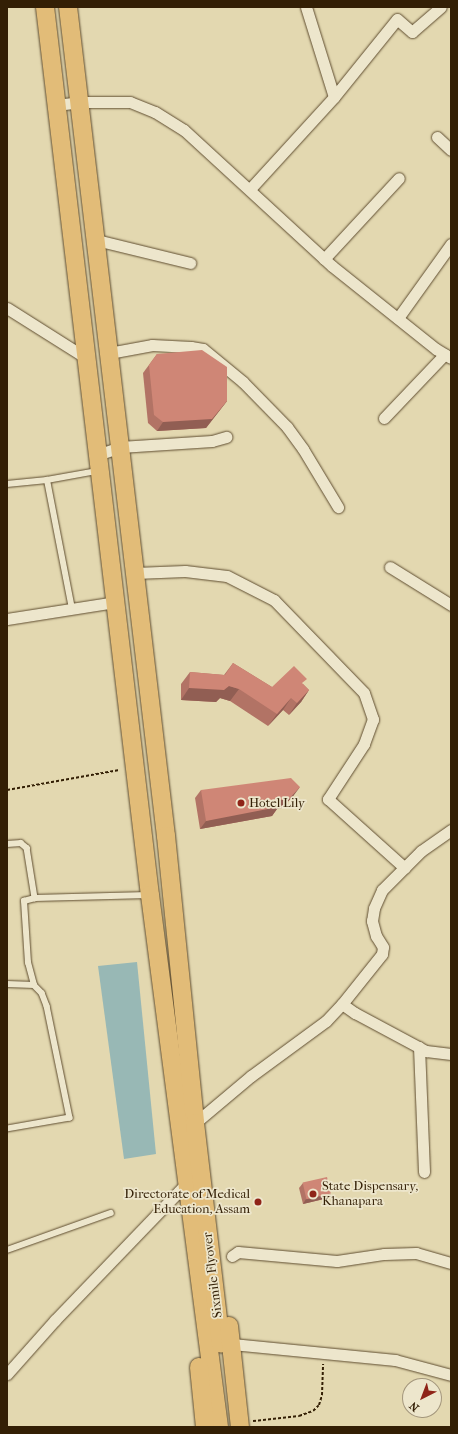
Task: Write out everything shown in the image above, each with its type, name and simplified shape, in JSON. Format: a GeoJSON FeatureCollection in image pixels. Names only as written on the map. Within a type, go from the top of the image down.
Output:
{"type":"FeatureCollection","features":[{"type":"Feature","properties":{"kind":"main road"},"geometry":{"type":"LineString","coordinates":[[44,7],[150,895],[188,1123]]}},
{"type":"Feature","properties":{"kind":"main road"},"geometry":{"type":"LineString","coordinates":[[68,7],[166,836],[188,1123]]}},
{"type":"Feature","properties":{"kind":"main road"},"geometry":{"type":"LineString","coordinates":[[188,1123],[174,1133],[182,1188],[205,1427]]}},
{"type":"Feature","properties":{"kind":"main road"},"geometry":{"type":"LineString","coordinates":[[188,1123],[204,1132],[232,1344],[246,1424]]}},
{"type":"Feature","properties":{"kind":"main road","name":"Sixmile Flyover"},"geometry":{"type":"LineString","coordinates":[[188,1123],[219,1427]]}},
{"type":"Feature","properties":{"kind":"main road","name":"Sixmile Flyover"},"geometry":{"type":"LineString","coordinates":[[193,1167],[231,1427]]}},
{"type":"Feature","properties":{"kind":"street"},"geometry":{"type":"LineString","coordinates":[[306,7],[334,97]]}},
{"type":"Feature","properties":{"kind":"street"},"geometry":{"type":"LineString","coordinates":[[250,190],[334,97],[350,75],[397,18],[412,32],[441,7]]}},
{"type":"Feature","properties":{"kind":"street"},"geometry":{"type":"LineString","coordinates":[[56,105],[79,102],[130,102],[155,112],[184,130],[324,259],[448,356],[384,418]]}},
{"type":"Feature","properties":{"kind":"street"},"geometry":{"type":"LineString","coordinates":[[437,136],[451,150]]}},
{"type":"Feature","properties":{"kind":"street"},"geometry":{"type":"LineString","coordinates":[[324,259],[399,178]]}},
{"type":"Feature","properties":{"kind":"street"},"geometry":{"type":"LineString","coordinates":[[96,240],[190,263]]}},
{"type":"Feature","properties":{"kind":"street"},"geometry":{"type":"LineString","coordinates":[[398,318],[451,244]]}},
{"type":"Feature","properties":{"kind":"street"},"geometry":{"type":"LineString","coordinates":[[7,308],[86,358]]}},
{"type":"Feature","properties":{"kind":"street"},"geometry":{"type":"LineString","coordinates":[[109,353],[152,345],[191,346],[203,349],[243,382],[287,427],[303,449],[338,507]]}},
{"type":"Feature","properties":{"kind":"street"},"geometry":{"type":"LineString","coordinates":[[98,463],[120,447],[212,441],[226,437]]}},
{"type":"Feature","properties":{"kind":"street"},"geometry":{"type":"LineString","coordinates":[[390,567],[451,605]]}},
{"type":"Feature","properties":{"kind":"street"},"geometry":{"type":"LineString","coordinates":[[135,573],[185,571],[227,576],[274,600],[364,693],[373,719],[364,744],[328,799],[404,868]]}},
{"type":"Feature","properties":{"kind":"street"},"geometry":{"type":"LineString","coordinates":[[7,619],[115,602]]}},
{"type":"Feature","properties":{"kind":"street"},"geometry":{"type":"LineString","coordinates":[[188,1123],[326,1021],[342,1004],[382,954],[383,947],[376,936],[372,920],[374,908],[382,890],[421,851],[451,830]]}},
{"type":"Feature","properties":{"kind":"street"},"geometry":{"type":"LineString","coordinates":[[342,1004],[355,1013],[426,1051],[451,1054]]}},
{"type":"Feature","properties":{"kind":"street"},"geometry":{"type":"LineString","coordinates":[[419,1047],[424,1172]]}},
{"type":"Feature","properties":{"kind":"street"},"geometry":{"type":"LineString","coordinates":[[7,1374],[55,1320],[182,1188]]}},
{"type":"Feature","properties":{"kind":"street"},"geometry":{"type":"LineString","coordinates":[[232,1256],[238,1252],[337,1261],[384,1254],[416,1253],[451,1263]]}},
{"type":"Feature","properties":{"kind":"street"},"geometry":{"type":"LineString","coordinates":[[232,1344],[395,1360],[451,1375]]}},
{"type":"Feature","properties":{"kind":"lane"},"geometry":{"type":"LineString","coordinates":[[7,484],[47,480],[98,463]]}},
{"type":"Feature","properties":{"kind":"lane"},"geometry":{"type":"LineString","coordinates":[[47,480],[72,609]]}},
{"type":"Feature","properties":{"kind":"lane"},"geometry":{"type":"LineString","coordinates":[[7,844],[21,843],[27,848],[35,898]]}},
{"type":"Feature","properties":{"kind":"lane"},"geometry":{"type":"LineString","coordinates":[[7,1129],[70,1118],[47,1006],[42,992],[34,985],[28,963],[24,901],[35,898],[150,895]]}},
{"type":"Feature","properties":{"kind":"lane"},"geometry":{"type":"LineString","coordinates":[[7,984],[34,985]]}},
{"type":"Feature","properties":{"kind":"lane"},"geometry":{"type":"LineString","coordinates":[[7,1250],[111,1214]]}},
{"type":"Feature","properties":{"kind":"path"},"geometry":{"type":"LineString","coordinates":[[7,790],[119,770]]}},
{"type":"Feature","properties":{"kind":"path"},"geometry":{"type":"LineString","coordinates":[[246,1424],[299,1416],[313,1411],[318,1405],[322,1395],[324,1353]]}},
{"type":"Feature","properties":{"kind":"water"},"geometry":{"type":"Polygon","coordinates":[[[137,962],[156,1154],[124,1159],[98,966],[137,962]]]}},
{"type":"Feature","properties":{"kind":"building"},"geometry":{"type":"Polygon","coordinates":[[[202,350],[227,367],[227,401],[212,419],[163,422],[154,415],[149,365],[157,354],[202,350]]]}},
{"type":"Feature","properties":{"kind":"building"},"geometry":{"type":"Polygon","coordinates":[[[233,663],[272,687],[294,666],[307,679],[302,683],[309,690],[297,703],[291,698],[277,714],[239,689],[229,686],[224,690],[189,688],[190,672],[225,675],[233,663]]]}},
{"type":"Feature","properties":{"kind":"building","name":"Hotel Lily"},"geometry":{"type":"Polygon","coordinates":[[[291,778],[300,787],[288,800],[278,800],[278,807],[206,821],[201,790],[291,778]]]}},
{"type":"Feature","properties":{"kind":"building"},"geometry":{"type":"Polygon","coordinates":[[[327,1177],[331,1194],[306,1199],[303,1183],[327,1177]]]}},
{"type":"Feature","properties":{"kind":"place","name":"Hotel Lily"},"geometry":{"type":"Point","coordinates":[241,803]}},
{"type":"Feature","properties":{"kind":"place","name":"State Dispensary, Khanapara"},"geometry":{"type":"Point","coordinates":[313,1194]}},
{"type":"Feature","properties":{"kind":"place","name":"Directorate of Medical Education, Assam"},"geometry":{"type":"Point","coordinates":[258,1202]}}]}
